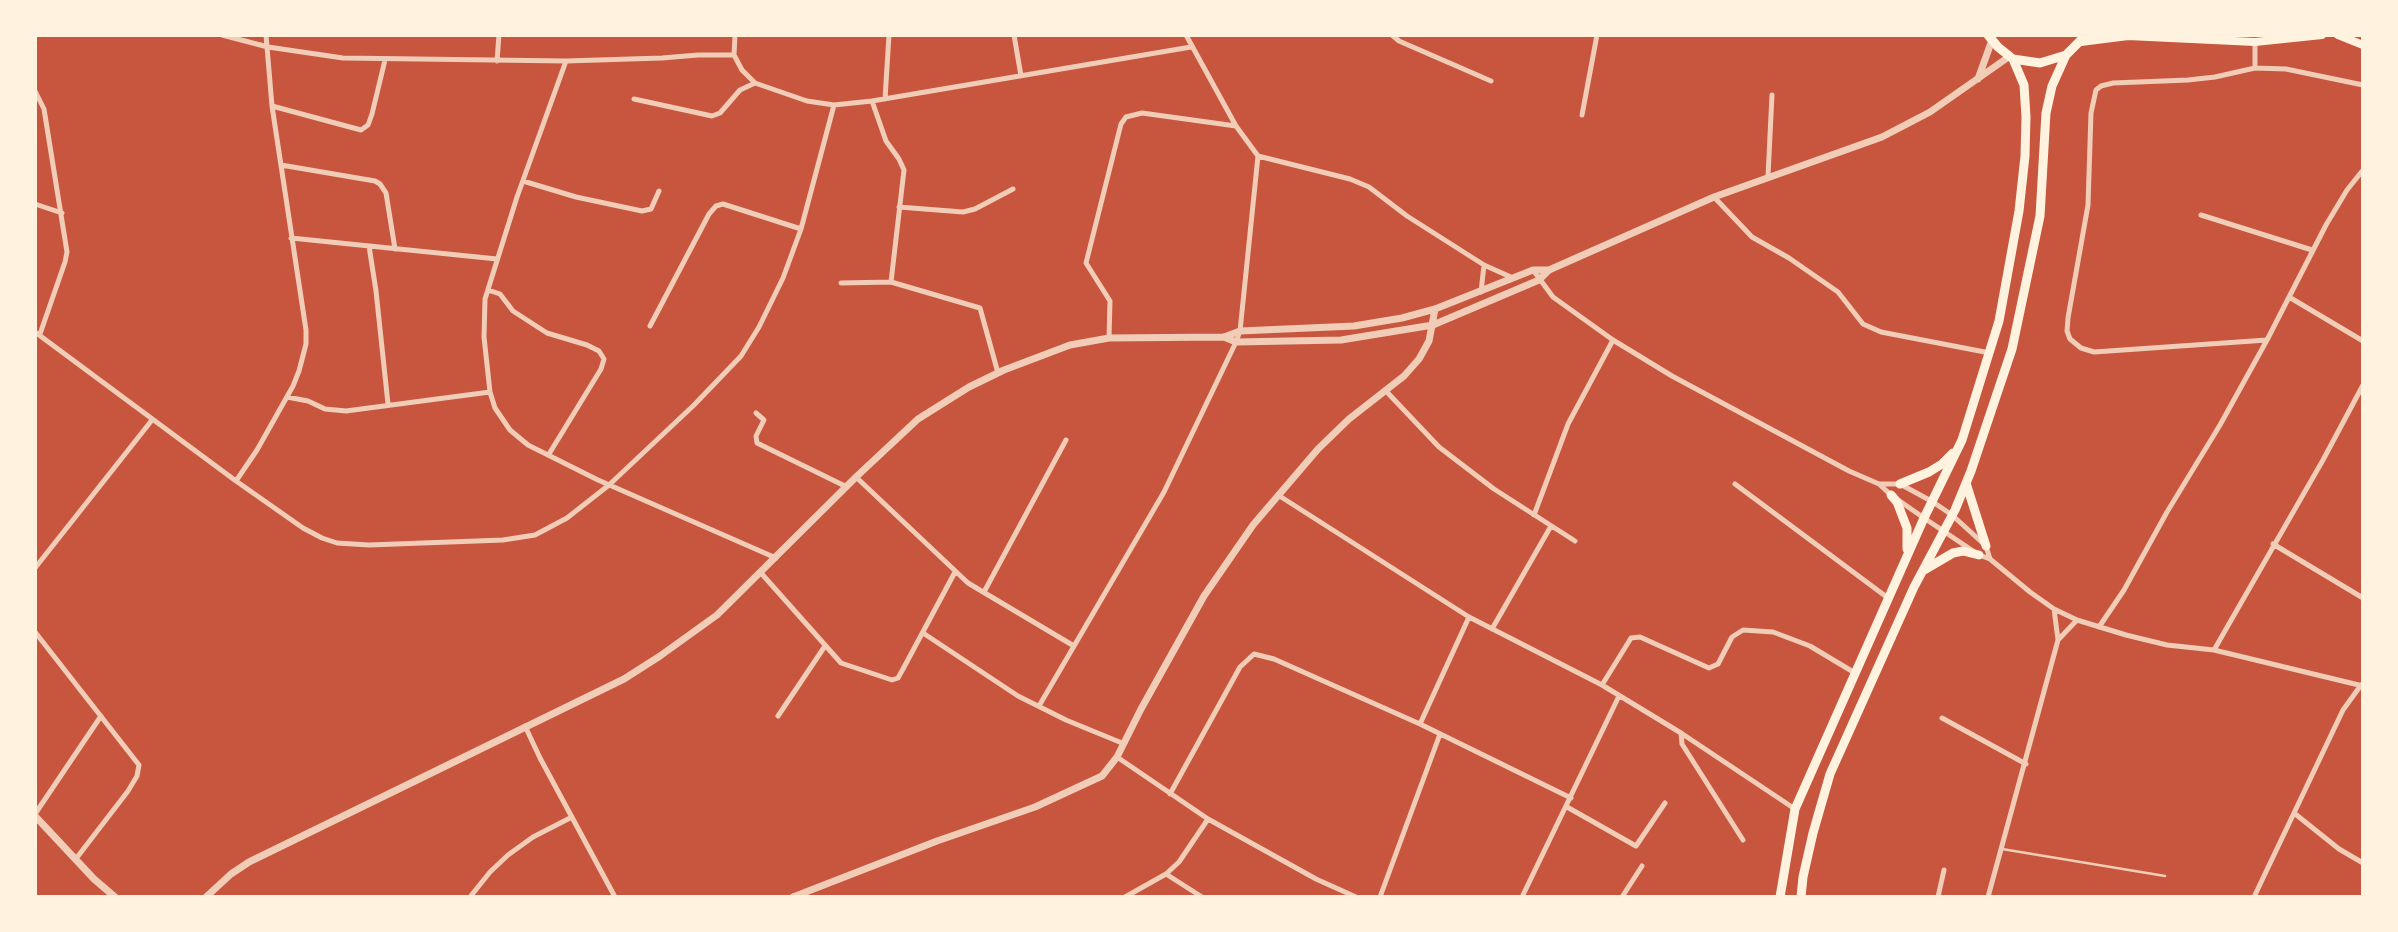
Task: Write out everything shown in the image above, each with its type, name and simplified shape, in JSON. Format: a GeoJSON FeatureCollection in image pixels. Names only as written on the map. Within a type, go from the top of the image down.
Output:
{"type":"FeatureCollection","features":[{"type":"Feature","properties":{"kind":"main road"},"geometry":{"type":"LineString","coordinates":[[1801,897],[1810,844],[1830,774],[1966,483],[2012,349],[2040,216],[2046,113],[2052,86],[2066,55],[2084,39],[2138,36],[2255,42],[2322,35]]}},
{"type":"Feature","properties":{"kind":"main road"},"geometry":{"type":"LineString","coordinates":[[2338,35],[2363,45]]}},
{"type":"Feature","properties":{"kind":"main road"},"geometry":{"type":"LineString","coordinates":[[1780,897],[1796,809],[1905,559],[1962,440],[1990,353],[2009,274],[2025,156],[2026,117],[2024,85],[2012,57],[1990,38]]}},
{"type":"Feature","properties":{"kind":"main road"},"geometry":{"type":"LineString","coordinates":[[2012,57],[2040,62],[2066,55]]}},
{"type":"Feature","properties":{"kind":"main road"},"geometry":{"type":"LineString","coordinates":[[1900,484],[1942,464],[1962,440]]}},
{"type":"Feature","properties":{"kind":"main road"},"geometry":{"type":"LineString","coordinates":[[1966,483],[1986,547]]}},
{"type":"Feature","properties":{"kind":"main road"},"geometry":{"type":"LineString","coordinates":[[1891,495],[1907,528],[1905,559]]}},
{"type":"Feature","properties":{"kind":"main road"},"geometry":{"type":"LineString","coordinates":[[1923,571],[1953,553],[1963,551],[1979,555]]}},
{"type":"Feature","properties":{"kind":"street"},"geometry":{"type":"LineString","coordinates":[[222,35],[268,47],[343,58],[385,60],[566,61],[734,55]]}},
{"type":"Feature","properties":{"kind":"street"},"geometry":{"type":"LineString","coordinates":[[236,481],[287,397],[299,371],[306,344],[272,106],[266,35]]}},
{"type":"Feature","properties":{"kind":"street"},"geometry":{"type":"LineString","coordinates":[[497,61],[499,35]]}},
{"type":"Feature","properties":{"kind":"street"},"geometry":{"type":"LineString","coordinates":[[735,35],[734,55],[742,70],[755,83],[807,101],[834,104],[885,99],[1191,47]]}},
{"type":"Feature","properties":{"kind":"street"},"geometry":{"type":"LineString","coordinates":[[885,99],[889,35]]}},
{"type":"Feature","properties":{"kind":"street"},"geometry":{"type":"LineString","coordinates":[[1014,35],[1021,76]]}},
{"type":"Feature","properties":{"kind":"street"},"geometry":{"type":"LineString","coordinates":[[1186,35],[1236,125],[1258,156],[1349,179],[1369,187],[1407,216],[1484,265],[1514,279]]}},
{"type":"Feature","properties":{"kind":"street"},"geometry":{"type":"LineString","coordinates":[[1392,35],[1399,41],[1491,81]]}},
{"type":"Feature","properties":{"kind":"street"},"geometry":{"type":"LineString","coordinates":[[1582,115],[1597,35]]}},
{"type":"Feature","properties":{"kind":"street"},"geometry":{"type":"LineString","coordinates":[[1977,79],[1990,38]]}},
{"type":"Feature","properties":{"kind":"street"},"geometry":{"type":"LineString","coordinates":[[2255,42],[2255,68]]}},
{"type":"Feature","properties":{"kind":"street"},"geometry":{"type":"LineString","coordinates":[[1224,337],[1236,342],[1341,340],[1433,325],[1539,280],[1549,270],[1714,197],[1882,137],[1930,112],[2012,57]]}},
{"type":"Feature","properties":{"kind":"street"},"geometry":{"type":"LineString","coordinates":[[272,106],[361,130],[368,125],[372,114],[385,60]]}},
{"type":"Feature","properties":{"kind":"street"},"geometry":{"type":"LineString","coordinates":[[566,61],[523,181],[484,307],[490,392],[503,422],[516,437],[609,485],[776,558]]}},
{"type":"Feature","properties":{"kind":"street"},"geometry":{"type":"LineString","coordinates":[[2267,340],[2094,352],[2074,344],[2067,331],[2088,205],[2091,114],[2096,90],[2113,83],[2188,80],[2255,68],[2286,69],[2363,85]]}},
{"type":"Feature","properties":{"kind":"street"},"geometry":{"type":"LineString","coordinates":[[634,99],[712,116],[720,113],[740,90],[755,83]]}},
{"type":"Feature","properties":{"kind":"street"},"geometry":{"type":"LineString","coordinates":[[35,91],[44,109],[66,244],[65,262],[38,333],[152,420],[303,528],[337,543],[369,545],[503,540],[536,535],[566,518],[609,485],[694,405],[741,356],[783,278],[801,229],[834,104]]}},
{"type":"Feature","properties":{"kind":"street"},"geometry":{"type":"LineString","coordinates":[[1768,176],[1772,95]]}},
{"type":"Feature","properties":{"kind":"street"},"geometry":{"type":"LineString","coordinates":[[872,101],[886,141],[904,170],[891,282]]}},
{"type":"Feature","properties":{"kind":"street"},"geometry":{"type":"LineString","coordinates":[[1109,338],[1110,301],[1086,263],[1121,124],[1126,117],[1142,113],[1236,125]]}},
{"type":"Feature","properties":{"kind":"street"},"geometry":{"type":"LineString","coordinates":[[1039,706],[1164,492],[1236,342],[1240,331],[1258,156]]}},
{"type":"Feature","properties":{"kind":"street"},"geometry":{"type":"LineString","coordinates":[[281,165],[380,184],[386,192],[395,249]]}},
{"type":"Feature","properties":{"kind":"street"},"geometry":{"type":"LineString","coordinates":[[2099,627],[2124,590],[2267,340],[2312,250],[2347,190],[2363,170]]}},
{"type":"Feature","properties":{"kind":"street"},"geometry":{"type":"LineString","coordinates":[[523,181],[576,197],[642,211],[651,209],[659,191]]}},
{"type":"Feature","properties":{"kind":"street"},"geometry":{"type":"LineString","coordinates":[[899,207],[963,212],[975,209],[1013,189]]}},
{"type":"Feature","properties":{"kind":"street"},"geometry":{"type":"LineString","coordinates":[[1714,197],[1752,237],[1838,292],[1863,324],[1881,332],[1990,353]]}},
{"type":"Feature","properties":{"kind":"street"},"geometry":{"type":"LineString","coordinates":[[35,204],[62,213]]}},
{"type":"Feature","properties":{"kind":"street"},"geometry":{"type":"LineString","coordinates":[[650,326],[709,214],[716,206],[723,204],[801,229]]}},
{"type":"Feature","properties":{"kind":"street"},"geometry":{"type":"LineString","coordinates":[[2200,215],[2312,250]]}},
{"type":"Feature","properties":{"kind":"street"},"geometry":{"type":"LineString","coordinates":[[291,238],[497,259]]}},
{"type":"Feature","properties":{"kind":"street"},"geometry":{"type":"LineString","coordinates":[[369,246],[388,404]]}},
{"type":"Feature","properties":{"kind":"street"},"geometry":{"type":"LineString","coordinates":[[1481,292],[1484,265]]}},
{"type":"Feature","properties":{"kind":"street"},"geometry":{"type":"LineString","coordinates":[[206,897],[230,874],[249,862],[624,679],[660,656],[717,615],[918,419],[969,387],[998,373],[1059,349],[1109,338],[1224,337],[1240,331],[1354,326],[1435,309],[1533,270],[1549,270]]}},
{"type":"Feature","properties":{"kind":"street"},"geometry":{"type":"LineString","coordinates":[[1533,270],[1553,298],[1613,340],[1672,376],[1809,451],[1879,484],[1979,555],[1990,559],[2054,609],[2077,620],[2167,645],[2214,650],[2362,685],[2343,710],[2254,897]]}},
{"type":"Feature","properties":{"kind":"street"},"geometry":{"type":"LineString","coordinates":[[841,283],[891,282],[981,308],[998,373]]}},
{"type":"Feature","properties":{"kind":"street"},"geometry":{"type":"LineString","coordinates":[[488,290],[500,294],[513,311],[547,333],[587,345],[599,351],[604,359],[601,369],[549,454]]}},
{"type":"Feature","properties":{"kind":"street"},"geometry":{"type":"LineString","coordinates":[[2289,297],[2363,341]]}},
{"type":"Feature","properties":{"kind":"street"},"geometry":{"type":"LineString","coordinates":[[793,897],[1035,807],[1102,776],[1117,757],[1122,743],[1204,596],[1253,525],[1318,449],[1419,359],[1429,341],[1435,309]]}},
{"type":"Feature","properties":{"kind":"street"},"geometry":{"type":"LineString","coordinates":[[1534,515],[1567,424],[1613,340]]}},
{"type":"Feature","properties":{"kind":"street"},"geometry":{"type":"LineString","coordinates":[[2214,650],[2363,385]]}},
{"type":"Feature","properties":{"kind":"street"},"geometry":{"type":"LineString","coordinates":[[1385,390],[1440,447],[1494,489],[1575,541]]}},
{"type":"Feature","properties":{"kind":"street"},"geometry":{"type":"LineString","coordinates":[[287,397],[335,411],[490,392]]}},
{"type":"Feature","properties":{"kind":"street"},"geometry":{"type":"LineString","coordinates":[[756,413],[764,420],[756,436],[757,443],[847,487]]}},
{"type":"Feature","properties":{"kind":"street"},"geometry":{"type":"LineString","coordinates":[[35,568],[152,420]]}},
{"type":"Feature","properties":{"kind":"street"},"geometry":{"type":"LineString","coordinates":[[984,592],[1066,440]]}},
{"type":"Feature","properties":{"kind":"street"},"geometry":{"type":"LineString","coordinates":[[856,477],[955,572],[1074,646]]}},
{"type":"Feature","properties":{"kind":"street"},"geometry":{"type":"LineString","coordinates":[[1735,484],[1888,597]]}},
{"type":"Feature","properties":{"kind":"street"},"geometry":{"type":"LineString","coordinates":[[1879,484],[1900,484],[1933,502],[1952,515],[1986,547],[1990,559]]}},
{"type":"Feature","properties":{"kind":"street"},"geometry":{"type":"LineString","coordinates":[[1278,495],[1469,617],[1602,685],[1681,733],[1796,809]]}},
{"type":"Feature","properties":{"kind":"street"},"geometry":{"type":"LineString","coordinates":[[1492,629],[1551,526]]}},
{"type":"Feature","properties":{"kind":"street"},"geometry":{"type":"LineString","coordinates":[[2273,544],[2363,598]]}},
{"type":"Feature","properties":{"kind":"street"},"geometry":{"type":"LineString","coordinates":[[761,573],[841,663],[892,680],[898,678],[904,669],[955,572]]}},
{"type":"Feature","properties":{"kind":"street"},"geometry":{"type":"LineString","coordinates":[[1988,897],[2058,640],[2054,609]]}},
{"type":"Feature","properties":{"kind":"street"},"geometry":{"type":"LineString","coordinates":[[1420,724],[1469,617]]}},
{"type":"Feature","properties":{"kind":"street"},"geometry":{"type":"LineString","coordinates":[[2058,640],[2077,620]]}},
{"type":"Feature","properties":{"kind":"street"},"geometry":{"type":"LineString","coordinates":[[1602,685],[1631,638],[1640,637],[1709,668],[1718,664],[1732,637],[1743,630],[1773,632],[1810,646],[1856,673]]}},
{"type":"Feature","properties":{"kind":"street"},"geometry":{"type":"LineString","coordinates":[[35,632],[139,765],[137,776],[75,860]]}},
{"type":"Feature","properties":{"kind":"street"},"geometry":{"type":"LineString","coordinates":[[923,633],[1018,696],[1122,743]]}},
{"type":"Feature","properties":{"kind":"street"},"geometry":{"type":"LineString","coordinates":[[778,716],[825,646]]}},
{"type":"Feature","properties":{"kind":"street"},"geometry":{"type":"LineString","coordinates":[[1170,794],[1244,660],[1254,654],[1274,659],[1420,724],[1571,798]]}},
{"type":"Feature","properties":{"kind":"street"},"geometry":{"type":"LineString","coordinates":[[1522,897],[1619,696]]}},
{"type":"Feature","properties":{"kind":"street"},"geometry":{"type":"LineString","coordinates":[[101,716],[35,815],[75,860],[115,897]]}},
{"type":"Feature","properties":{"kind":"street"},"geometry":{"type":"LineString","coordinates":[[1942,718],[2026,764]]}},
{"type":"Feature","properties":{"kind":"street"},"geometry":{"type":"LineString","coordinates":[[525,726],[615,897]]}},
{"type":"Feature","properties":{"kind":"street"},"geometry":{"type":"LineString","coordinates":[[1681,733],[1682,744],[1743,841]]}},
{"type":"Feature","properties":{"kind":"street"},"geometry":{"type":"LineString","coordinates":[[1380,897],[1440,734]]}},
{"type":"Feature","properties":{"kind":"street"},"geometry":{"type":"LineString","coordinates":[[1117,757],[1208,818],[1316,879],[1356,897]]}},
{"type":"Feature","properties":{"kind":"street"},"geometry":{"type":"LineString","coordinates":[[1567,807],[1636,846],[1665,803]]}},
{"type":"Feature","properties":{"kind":"street"},"geometry":{"type":"LineString","coordinates":[[2294,813],[2339,849],[2363,863]]}},
{"type":"Feature","properties":{"kind":"street"},"geometry":{"type":"LineString","coordinates":[[470,897],[508,855],[533,837],[572,817]]}},
{"type":"Feature","properties":{"kind":"street"},"geometry":{"type":"LineString","coordinates":[[1125,897],[1166,874],[1179,862],[1208,818]]}},
{"type":"Feature","properties":{"kind":"street"},"geometry":{"type":"LineString","coordinates":[[1622,897],[1643,866]]}},
{"type":"Feature","properties":{"kind":"street"},"geometry":{"type":"LineString","coordinates":[[1938,897],[1944,870]]}},
{"type":"Feature","properties":{"kind":"street"},"geometry":{"type":"LineString","coordinates":[[1166,874],[1202,897]]}},
{"type":"Feature","properties":{"kind":"lane"},"geometry":{"type":"LineString","coordinates":[[2002,849],[2165,876]]}}]}
